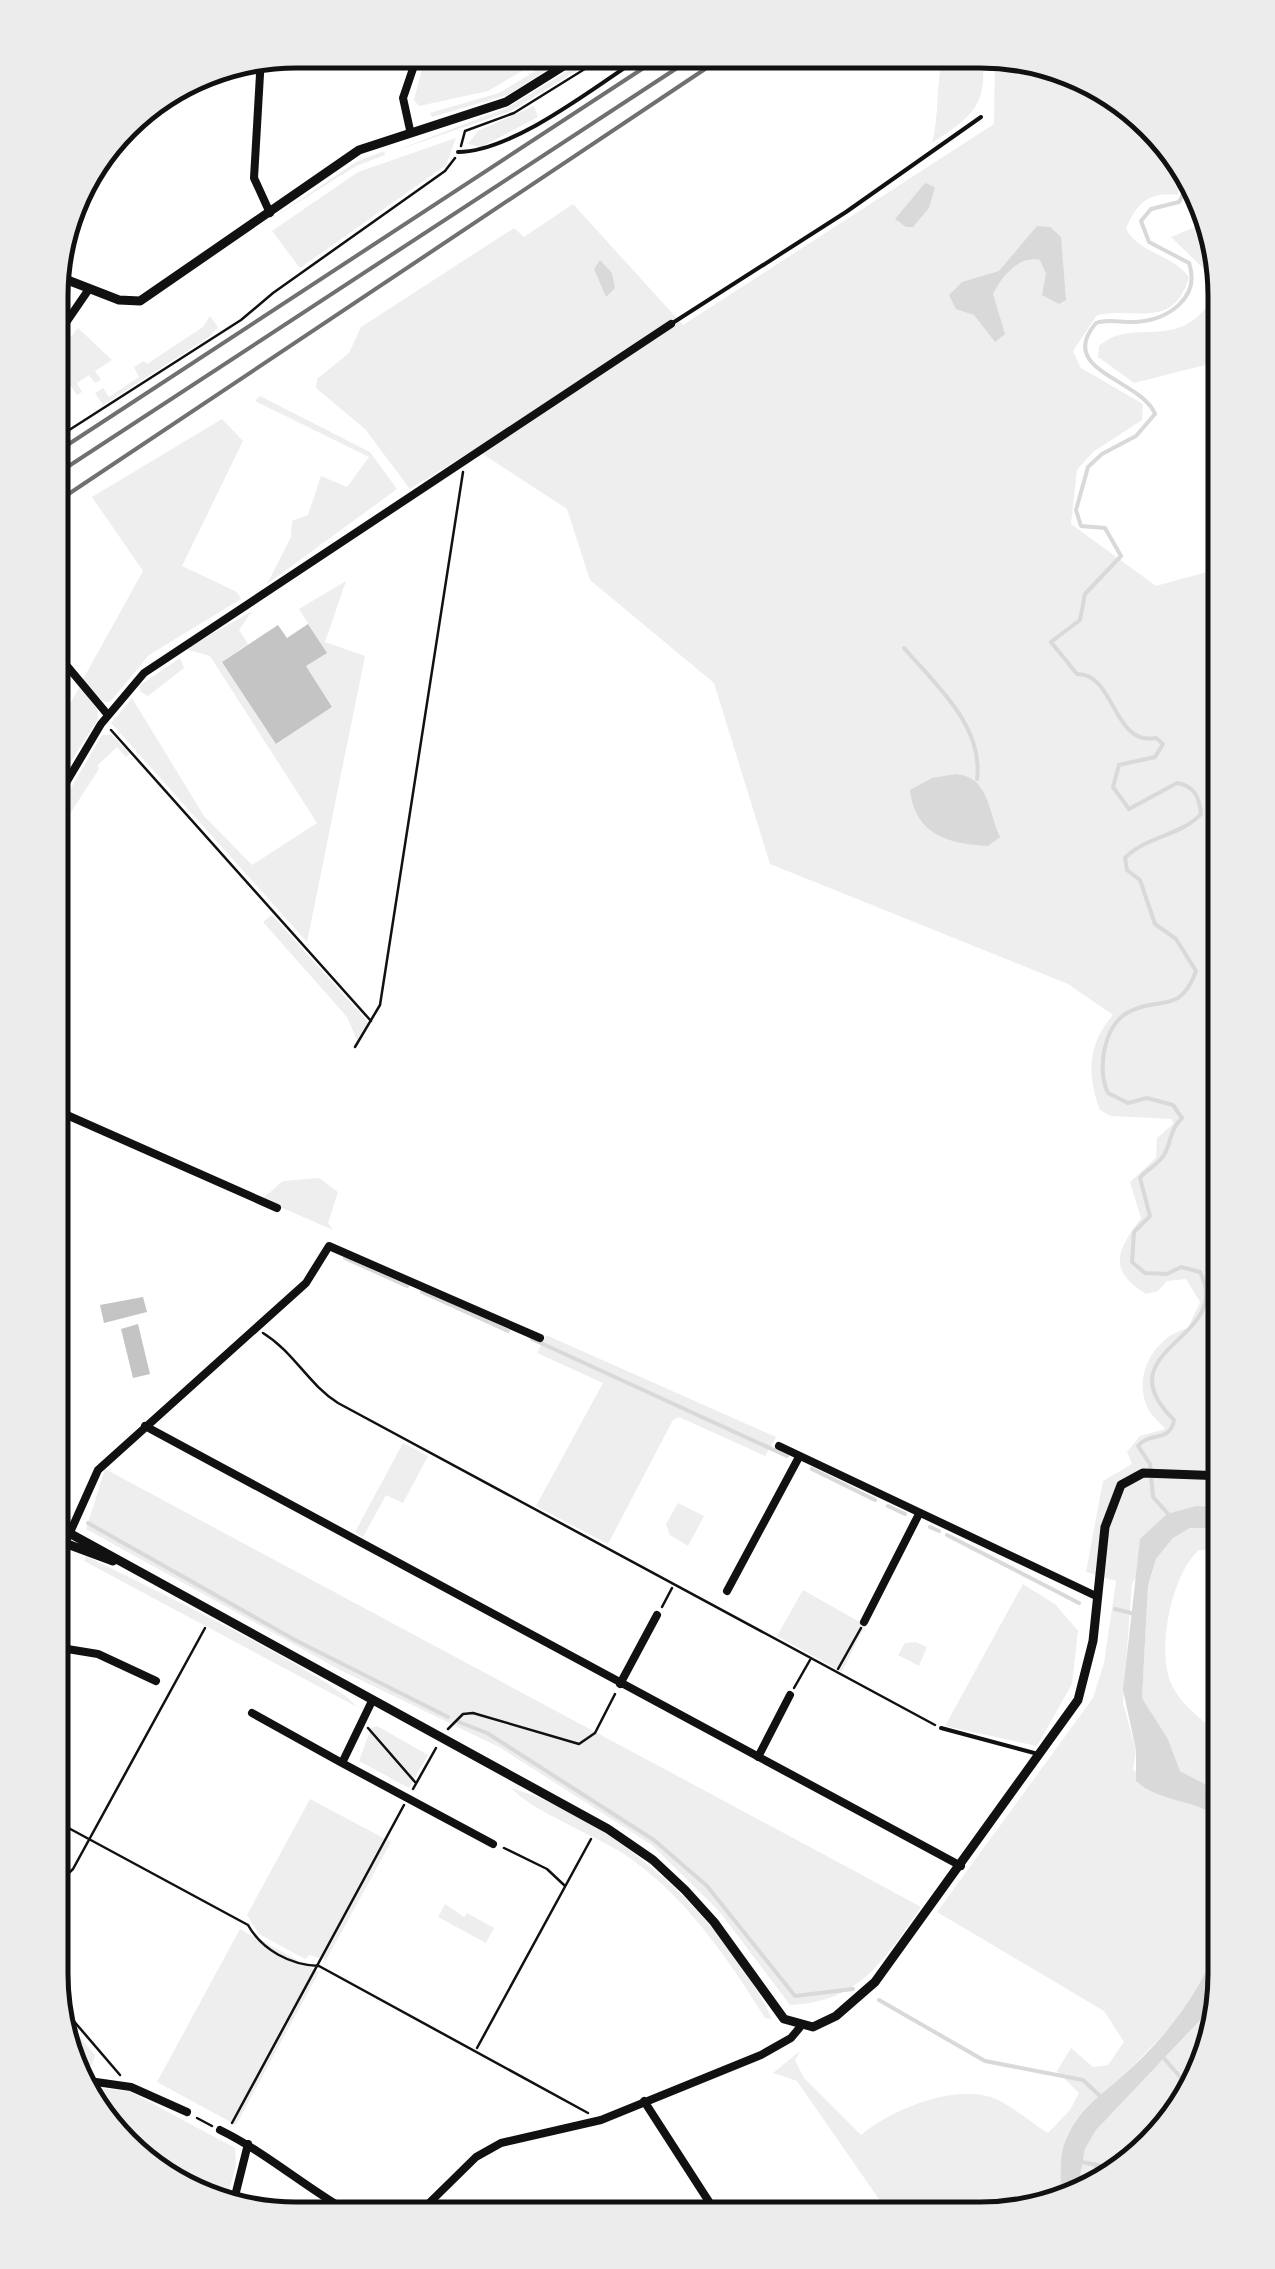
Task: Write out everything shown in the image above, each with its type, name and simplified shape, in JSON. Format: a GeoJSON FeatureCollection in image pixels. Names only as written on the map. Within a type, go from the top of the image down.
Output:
{"type":"FeatureCollection","features":[{"type":"Feature","properties":{"kind":"street"},"geometry":{"type":"LineString","coordinates":[[410,130],[403,98],[413,68]]}},
{"type":"Feature","properties":{"kind":"street"},"geometry":{"type":"LineString","coordinates":[[69,281],[128,303],[140,301],[359,150],[410,130],[506,102],[560,68]]}},
{"type":"Feature","properties":{"kind":"street"},"geometry":{"type":"LineString","coordinates":[[259,70],[254,178],[258,197],[270,213]]}},
{"type":"Feature","properties":{"kind":"street"},"geometry":{"type":"LineString","coordinates":[[68,320],[89,289]]}},
{"type":"Feature","properties":{"kind":"street"},"geometry":{"type":"LineString","coordinates":[[68,780],[101,724],[134,682],[178,648],[671,324]]}},
{"type":"Feature","properties":{"kind":"street"},"geometry":{"type":"LineString","coordinates":[[68,667],[108,715]]}},
{"type":"Feature","properties":{"kind":"street"},"geometry":{"type":"LineString","coordinates":[[68,1116],[277,1208]]}},
{"type":"Feature","properties":{"kind":"street"},"geometry":{"type":"LineString","coordinates":[[68,1534],[98,1470],[306,1283],[324,1250],[334,1246],[540,1338]]}},
{"type":"Feature","properties":{"kind":"street"},"geometry":{"type":"LineString","coordinates":[[145,1426],[961,1866]]}},
{"type":"Feature","properties":{"kind":"street"},"geometry":{"type":"LineString","coordinates":[[779,1446],[1096,1596]]}},
{"type":"Feature","properties":{"kind":"street"},"geometry":{"type":"LineString","coordinates":[[727,1591],[799,1457]]}},
{"type":"Feature","properties":{"kind":"street"},"geometry":{"type":"LineString","coordinates":[[70,1530],[125,1566],[608,1829],[653,1860],[714,1922],[784,2020],[814,2027],[836,2016],[875,1982],[1078,1700],[1086,1677],[1110,1506],[1121,1485],[1143,1473],[1207,1475]]}},
{"type":"Feature","properties":{"kind":"street"},"geometry":{"type":"LineString","coordinates":[[864,1622],[919,1514]]}},
{"type":"Feature","properties":{"kind":"street"},"geometry":{"type":"LineString","coordinates":[[68,1545],[125,1566]]}},
{"type":"Feature","properties":{"kind":"street"},"geometry":{"type":"LineString","coordinates":[[620,1684],[657,1616]]}},
{"type":"Feature","properties":{"kind":"street"},"geometry":{"type":"LineString","coordinates":[[68,1647],[98,1654],[156,1681]]}},
{"type":"Feature","properties":{"kind":"street"},"geometry":{"type":"LineString","coordinates":[[758,1757],[790,1695]]}},
{"type":"Feature","properties":{"kind":"street"},"geometry":{"type":"LineString","coordinates":[[342,1763],[372,1701]]}},
{"type":"Feature","properties":{"kind":"street"},"geometry":{"type":"LineString","coordinates":[[252,1713],[493,1844]]}},
{"type":"Feature","properties":{"kind":"street"},"geometry":{"type":"LineString","coordinates":[[430,2202],[476,2158],[501,2143],[600,2120],[761,2055],[791,2038],[801,2026]]}},
{"type":"Feature","properties":{"kind":"street"},"geometry":{"type":"LineString","coordinates":[[95,2082],[132,2086],[187,2112]]}},
{"type":"Feature","properties":{"kind":"street"},"geometry":{"type":"LineString","coordinates":[[644,2100],[709,2202]]}},
{"type":"Feature","properties":{"kind":"street"},"geometry":{"type":"LineString","coordinates":[[223,2131],[335,2202]]}},
{"type":"Feature","properties":{"kind":"street"},"geometry":{"type":"LineString","coordinates":[[236,2194],[248,2144]]}},
{"type":"Feature","properties":{"kind":"lane"},"geometry":{"type":"LineString","coordinates":[[458,152],[475,152],[544,118],[623,68]]}},
{"type":"Feature","properties":{"kind":"lane"},"geometry":{"type":"LineString","coordinates":[[671,324],[846,212],[980,116]]}},
{"type":"Feature","properties":{"kind":"lane"},"geometry":{"type":"LineString","coordinates":[[941,1728],[1042,1755]]}},
{"type":"Feature","properties":{"kind":"path"},"geometry":{"type":"LineString","coordinates":[[68,431],[241,320],[272,293],[444,171],[458,152],[464,131],[514,113],[586,68]]}},
{"type":"Feature","properties":{"kind":"path"},"geometry":{"type":"LineString","coordinates":[[355,1047],[380,1005],[464,461]]}},
{"type":"Feature","properties":{"kind":"path"},"geometry":{"type":"LineString","coordinates":[[101,724],[113,732],[371,1021]]}},
{"type":"Feature","properties":{"kind":"path"},"geometry":{"type":"LineString","coordinates":[[254,1327],[288,1350],[322,1393],[338,1403],[941,1728]]}},
{"type":"Feature","properties":{"kind":"path"},"geometry":{"type":"LineString","coordinates":[[657,1616],[673,1586]]}},
{"type":"Feature","properties":{"kind":"path"},"geometry":{"type":"LineString","coordinates":[[717,1610],[727,1591]]}},
{"type":"Feature","properties":{"kind":"path"},"geometry":{"type":"LineString","coordinates":[[836,1672],[864,1622]]}},
{"type":"Feature","properties":{"kind":"path"},"geometry":{"type":"LineString","coordinates":[[68,1873],[90,1840],[204,1628]]}},
{"type":"Feature","properties":{"kind":"path"},"geometry":{"type":"LineString","coordinates":[[790,1695],[810,1658]]}},
{"type":"Feature","properties":{"kind":"path"},"geometry":{"type":"LineString","coordinates":[[187,2112],[223,2131],[442,1737],[462,1714],[473,1713],[579,1744],[595,1733],[620,1684]]}},
{"type":"Feature","properties":{"kind":"path"},"geometry":{"type":"LineString","coordinates":[[363,1722],[416,1783]]}},
{"type":"Feature","properties":{"kind":"path"},"geometry":{"type":"LineString","coordinates":[[68,1828],[248,1925],[258,1942],[300,1966],[318,1966],[600,2120]]}},
{"type":"Feature","properties":{"kind":"path"},"geometry":{"type":"LineString","coordinates":[[476,2050],[591,1839]]}},
{"type":"Feature","properties":{"kind":"path"},"geometry":{"type":"LineString","coordinates":[[493,1844],[546,1869],[566,1886]]}},
{"type":"Feature","properties":{"kind":"path"},"geometry":{"type":"LineString","coordinates":[[72,2018],[132,2086]]}},
{"type":"Feature","properties":{"kind":"shaded area"},"geometry":{"type":"Polygon","coordinates":[[[422,68],[527,68],[488,91],[419,106],[414,100],[422,68]]]}},
{"type":"Feature","properties":{"kind":"shaded area"},"geometry":{"type":"Polygon","coordinates":[[[540,68],[550,68],[507,95],[432,117],[430,113],[499,93],[540,68]]]}},
{"type":"Feature","properties":{"kind":"shaded area"},"geometry":{"type":"Polygon","coordinates":[[[572,68],[581,68],[511,111],[392,152],[509,107],[572,68]]]}},
{"type":"Feature","properties":{"kind":"shaded area"},"geometry":{"type":"Polygon","coordinates":[[[941,68],[983,68],[975,108],[932,143],[936,121],[941,68]]]}},
{"type":"Feature","properties":{"kind":"shaded area"},"geometry":{"type":"Polygon","coordinates":[[[995,69],[1053,80],[1080,91],[1130,124],[1151,145],[1179,187],[1178,195],[1159,195],[1145,201],[1126,229],[1139,244],[1174,263],[1189,277],[1182,294],[1174,304],[1152,313],[1097,315],[1073,351],[1081,368],[1143,404],[1142,420],[1093,452],[1077,470],[1071,524],[1156,586],[1208,572],[1207,1506],[1196,1506],[1132,1583],[1123,1703],[1136,1750],[1133,1770],[1207,1808],[1207,1974],[1157,2041],[1071,2127],[1062,2155],[1060,2186],[994,2201],[881,2202],[797,2081],[773,2073],[800,2051],[795,2060],[804,2078],[861,2135],[903,2109],[955,2094],[987,2096],[1002,2102],[1048,2133],[1070,2110],[1079,2093],[1057,2071],[1071,2048],[1093,2067],[1108,2065],[1124,2042],[1104,2011],[937,1912],[1093,1698],[1104,1663],[1116,1581],[1086,1572],[1103,1481],[1132,1464],[1127,1452],[1140,1436],[1165,1429],[1146,1404],[1146,1368],[1157,1347],[1188,1328],[1200,1302],[1186,1279],[1167,1281],[1158,1291],[1146,1294],[1133,1285],[1121,1267],[1126,1240],[1141,1218],[1130,1182],[1156,1158],[1157,1138],[1173,1124],[1172,1119],[1111,1116],[1100,1110],[1092,1061],[1098,1037],[1113,1015],[1068,984],[770,864],[714,683],[590,580],[567,509],[475,449],[410,489],[365,429],[316,388],[317,379],[349,353],[361,327],[514,228],[524,237],[573,204],[683,325],[994,124],[995,69]]]}},
{"type":"Feature","properties":{"kind":"shaded area"},"geometry":{"type":"Polygon","coordinates":[[[534,106],[538,117],[481,147],[468,144],[478,131],[534,106]]]}},
{"type":"Feature","properties":{"kind":"shaded area"},"geometry":{"type":"Polygon","coordinates":[[[456,138],[446,165],[300,268],[272,231],[358,172],[456,138]]]}},
{"type":"Feature","properties":{"kind":"shaded area"},"geometry":{"type":"Polygon","coordinates":[[[384,151],[385,155],[356,166],[270,220],[356,162],[384,151]]]}},
{"type":"Feature","properties":{"kind":"shaded area"},"geometry":{"type":"Polygon","coordinates":[[[925,183],[935,187],[929,208],[913,227],[906,227],[895,219],[925,183]]]}},
{"type":"Feature","properties":{"kind":"shaded area"},"geometry":{"type":"Polygon","coordinates":[[[1037,226],[1050,227],[1061,237],[1066,300],[1059,304],[1042,295],[1046,274],[1040,260],[1018,264],[993,294],[1005,334],[995,342],[974,315],[956,309],[949,295],[962,282],[999,271],[1037,226]]]}},
{"type":"Feature","properties":{"kind":"shaded area"},"geometry":{"type":"Polygon","coordinates":[[[1196,227],[1206,273],[1205,270],[1171,237],[1196,227]]]}},
{"type":"Feature","properties":{"kind":"shaded area"},"geometry":{"type":"Polygon","coordinates":[[[600,260],[612,273],[615,288],[606,297],[594,269],[600,260]]]}},
{"type":"Feature","properties":{"kind":"shaded area"},"geometry":{"type":"Polygon","coordinates":[[[1208,304],[1208,364],[1134,383],[1098,357],[1099,346],[1113,337],[1171,330],[1200,314],[1208,304]]]}},
{"type":"Feature","properties":{"kind":"shaded area"},"geometry":{"type":"Polygon","coordinates":[[[210,316],[218,327],[209,337],[103,405],[95,393],[103,388],[109,397],[139,377],[134,367],[144,361],[147,364],[203,327],[210,316]]]}},
{"type":"Feature","properties":{"kind":"shaded area"},"geometry":{"type":"Polygon","coordinates":[[[78,328],[112,360],[95,371],[101,380],[95,383],[89,375],[77,383],[82,392],[77,395],[71,386],[68,388],[68,340],[78,328]]]}},
{"type":"Feature","properties":{"kind":"shaded area"},"geometry":{"type":"Polygon","coordinates":[[[260,396],[370,452],[397,489],[267,584],[291,537],[292,521],[308,515],[321,476],[347,487],[369,457],[255,401],[260,396]]]}},
{"type":"Feature","properties":{"kind":"shaded area"},"geometry":{"type":"Polygon","coordinates":[[[222,419],[243,441],[182,566],[237,592],[241,599],[149,655],[110,702],[104,702],[82,681],[143,571],[92,497],[222,419]]]}},
{"type":"Feature","properties":{"kind":"shaded area"},"geometry":{"type":"Polygon","coordinates":[[[346,581],[325,642],[365,656],[307,942],[111,723],[132,698],[204,816],[252,865],[317,823],[210,656],[186,649],[252,611],[239,630],[248,644],[222,662],[277,744],[332,707],[306,666],[326,652],[299,609],[346,581]]]}},
{"type":"Feature","properties":{"kind":"shaded area"},"geometry":{"type":"Polygon","coordinates":[[[180,658],[184,668],[148,696],[141,692],[139,686],[180,658]]]}},
{"type":"Feature","properties":{"kind":"shaded area"},"geometry":{"type":"Polygon","coordinates":[[[80,686],[98,711],[98,719],[68,766],[68,708],[80,686]]]}},
{"type":"Feature","properties":{"kind":"shaded area"},"geometry":{"type":"Polygon","coordinates":[[[102,735],[112,735],[130,754],[126,757],[117,747],[98,765],[68,817],[68,793],[102,735]]]}},
{"type":"Feature","properties":{"kind":"shaded area"},"geometry":{"type":"Polygon","coordinates":[[[956,774],[975,781],[986,797],[1000,837],[988,846],[960,843],[936,834],[913,805],[910,790],[932,778],[956,774]]]}},
{"type":"Feature","properties":{"kind":"shaded area"},"geometry":{"type":"Polygon","coordinates":[[[272,915],[368,1022],[357,1040],[347,1017],[263,922],[272,915]]]}},
{"type":"Feature","properties":{"kind":"shaded area"},"geometry":{"type":"Polygon","coordinates":[[[319,1178],[338,1192],[328,1223],[333,1230],[262,1199],[283,1181],[319,1178]]]}},
{"type":"Feature","properties":{"kind":"shaded area"},"geometry":{"type":"Polygon","coordinates":[[[546,1335],[776,1437],[765,1456],[679,1417],[673,1420],[608,1544],[536,1506],[603,1383],[537,1353],[546,1335]]]}},
{"type":"Feature","properties":{"kind":"shaded area"},"geometry":{"type":"Polygon","coordinates":[[[403,1443],[428,1456],[403,1503],[386,1495],[363,1537],[355,1532],[403,1443]]]}},
{"type":"Feature","properties":{"kind":"shaded area"},"geometry":{"type":"Polygon","coordinates":[[[105,1469],[921,1907],[882,1961],[852,1987],[835,1996],[790,2005],[719,1911],[652,1845],[499,1747],[340,1670],[86,1529],[105,1469]]]}},
{"type":"Feature","properties":{"kind":"shaded area"},"geometry":{"type":"Polygon","coordinates":[[[678,1503],[704,1516],[688,1546],[670,1535],[666,1524],[678,1503]]]}},
{"type":"Feature","properties":{"kind":"shaded area"},"geometry":{"type":"Polygon","coordinates":[[[1207,1506],[1207,1528],[1190,1528],[1173,1538],[1156,1559],[1148,1586],[1142,1698],[1168,1739],[1180,1771],[1207,1785],[1207,1811],[1157,1794],[1136,1781],[1136,1750],[1123,1690],[1140,1539],[1167,1514],[1207,1506]]]}},
{"type":"Feature","properties":{"kind":"shaded area"},"geometry":{"type":"Polygon","coordinates":[[[1190,1528],[1207,1528],[1207,1550],[1199,1550],[1180,1577],[1166,1637],[1168,1675],[1174,1689],[1207,1724],[1207,1785],[1180,1771],[1168,1739],[1142,1698],[1148,1587],[1156,1559],[1173,1538],[1190,1528]]]}},
{"type":"Feature","properties":{"kind":"shaded area"},"geometry":{"type":"Polygon","coordinates":[[[86,1556],[275,1652],[342,1693],[357,1707],[84,1561],[86,1556]]]}},
{"type":"Feature","properties":{"kind":"shaded area"},"geometry":{"type":"Polygon","coordinates":[[[1023,1584],[1056,1605],[1078,1631],[1072,1684],[1037,1746],[945,1726],[1023,1584]]]}},
{"type":"Feature","properties":{"kind":"shaded area"},"geometry":{"type":"Polygon","coordinates":[[[803,1590],[865,1625],[842,1672],[777,1636],[803,1590]]]}},
{"type":"Feature","properties":{"kind":"shaded area"},"geometry":{"type":"Polygon","coordinates":[[[905,1643],[927,1647],[919,1666],[898,1655],[905,1643]]]}},
{"type":"Feature","properties":{"kind":"shaded area"},"geometry":{"type":"Polygon","coordinates":[[[377,1726],[428,1755],[409,1788],[359,1761],[371,1728],[377,1726]]]}},
{"type":"Feature","properties":{"kind":"shaded area"},"geometry":{"type":"Polygon","coordinates":[[[511,1788],[590,1824],[664,1878],[727,1946],[772,2019],[765,2018],[720,1950],[685,1907],[646,1870],[548,1814],[511,1788]]]}},
{"type":"Feature","properties":{"kind":"shaded area"},"geometry":{"type":"Polygon","coordinates":[[[310,1799],[391,1842],[326,1960],[309,1955],[305,1959],[259,1934],[247,1915],[310,1799]]]}},
{"type":"Feature","properties":{"kind":"shaded area"},"geometry":{"type":"Polygon","coordinates":[[[445,1904],[464,1917],[467,1913],[494,1928],[486,1943],[438,1917],[445,1904]]]}},
{"type":"Feature","properties":{"kind":"shaded area"},"geometry":{"type":"Polygon","coordinates":[[[240,1929],[319,1972],[236,2125],[157,2082],[240,1929]]]}},
{"type":"Feature","properties":{"kind":"shaded area"},"geometry":{"type":"Polygon","coordinates":[[[1206,1971],[1203,2017],[1096,2130],[1085,2149],[1080,2178],[1060,2186],[1064,2145],[1077,2119],[1168,2030],[1206,1971]]]}},
{"type":"Feature","properties":{"kind":"shaded area"},"geometry":{"type":"Polygon","coordinates":[[[1203,2016],[1184,2074],[1160,2112],[1118,2154],[1080,2178],[1085,2149],[1096,2130],[1203,2016]]]}},
{"type":"Feature","properties":{"kind":"shaded area"},"geometry":{"type":"Polygon","coordinates":[[[76,2033],[95,2055],[92,2065],[88,2066],[76,2033]]]}},
{"type":"Feature","properties":{"kind":"shaded area"},"geometry":{"type":"Polygon","coordinates":[[[99,2088],[129,2091],[235,2148],[236,2166],[229,2191],[181,2171],[134,2135],[99,2088]]]}},
{"type":"Feature","properties":{"kind":"building"},"geometry":{"type":"Polygon","coordinates":[[[308,624],[327,653],[306,666],[332,707],[276,744],[222,662],[278,625],[287,638],[308,624]]]}},
{"type":"Feature","properties":{"kind":"building"},"geometry":{"type":"Polygon","coordinates":[[[143,1297],[147,1312],[104,1323],[100,1305],[143,1297]]]}},
{"type":"Feature","properties":{"kind":"building"},"geometry":{"type":"Polygon","coordinates":[[[138,1324],[150,1374],[133,1378],[121,1329],[138,1324]]]}},
{"type":"Feature","properties":{"kind":"waterway"},"geometry":{"type":"LineString","coordinates":[[1170,1516],[1153,1497],[1150,1464],[1138,1446],[1172,1427],[1174,1420],[1156,1396],[1152,1376],[1160,1360],[1201,1313],[1206,1295],[1200,1272],[1181,1267],[1167,1274],[1145,1273],[1132,1262],[1134,1232],[1150,1216],[1140,1178],[1164,1155],[1182,1118],[1173,1105],[1147,1098],[1128,1103],[1108,1093],[1103,1062],[1112,1028],[1119,1020],[1138,1008],[1183,994],[1196,971],[1176,939],[1155,924],[1140,880],[1127,870],[1125,858],[1201,814],[1195,793],[1177,783],[1129,809],[1113,787],[1119,765],[1155,757],[1163,744],[1131,731],[1100,685],[1077,674],[1051,642],[1080,620],[1085,594],[1121,556],[1105,528],[1081,526],[1076,510],[1088,467],[1102,454],[1136,436],[1155,414],[1147,402],[1093,364],[1086,353],[1086,339],[1096,323],[1159,317],[1186,297],[1191,276],[1189,263],[1149,242],[1141,221],[1151,209],[1179,202],[1183,194]]}},
{"type":"Feature","properties":{"kind":"waterway"},"geometry":{"type":"LineString","coordinates":[[904,648],[943,691],[965,724],[973,741],[977,779]]}},
{"type":"Feature","properties":{"kind":"waterway"},"geometry":{"type":"LineString","coordinates":[[345,1258],[407,1286]]}},
{"type":"Feature","properties":{"kind":"waterway"},"geometry":{"type":"LineString","coordinates":[[422,1292],[508,1331]]}},
{"type":"Feature","properties":{"kind":"waterway"},"geometry":{"type":"LineString","coordinates":[[532,1339],[787,1456]]}},
{"type":"Feature","properties":{"kind":"waterway"},"geometry":{"type":"LineString","coordinates":[[812,1469],[875,1500]]}},
{"type":"Feature","properties":{"kind":"waterway"},"geometry":{"type":"LineString","coordinates":[[888,1506],[905,1514]]}},
{"type":"Feature","properties":{"kind":"waterway"},"geometry":{"type":"LineString","coordinates":[[88,1523],[297,1641],[448,1717]]}},
{"type":"Feature","properties":{"kind":"waterway"},"geometry":{"type":"LineString","coordinates":[[930,1527],[939,1531]]}},
{"type":"Feature","properties":{"kind":"waterway"},"geometry":{"type":"LineString","coordinates":[[947,1535],[1079,1603]]}},
{"type":"Feature","properties":{"kind":"waterway"},"geometry":{"type":"LineString","coordinates":[[1115,1609],[1135,1614]]}},
{"type":"Feature","properties":{"kind":"waterway"},"geometry":{"type":"LineString","coordinates":[[459,1722],[487,1733],[654,1840],[707,1886],[795,1996],[853,1989]]}},
{"type":"Feature","properties":{"kind":"waterway"},"geometry":{"type":"LineString","coordinates":[[879,2000],[985,2061],[1083,2080],[1099,2095]]}},
{"type":"Feature","properties":{"kind":"waterway"},"geometry":{"type":"LineString","coordinates":[[1162,2056],[1182,2079]]}},
{"type":"Feature","properties":{"kind":"waterway"},"geometry":{"type":"LineString","coordinates":[[1082,2162],[1101,2166]]}},
{"type":"Feature","properties":{"kind":"waterway"},"geometry":{"type":"LineString","coordinates":[[1095,2164],[1097,2168]]}},
{"type":"Feature","properties":{"kind":"railway"},"geometry":{"type":"LineString","coordinates":[[68,445],[644,68]]}},
{"type":"Feature","properties":{"kind":"railway"},"geometry":{"type":"LineString","coordinates":[[68,467],[677,68]]}},
{"type":"Feature","properties":{"kind":"railway"},"geometry":{"type":"LineString","coordinates":[[68,494],[707,68]]}}]}
